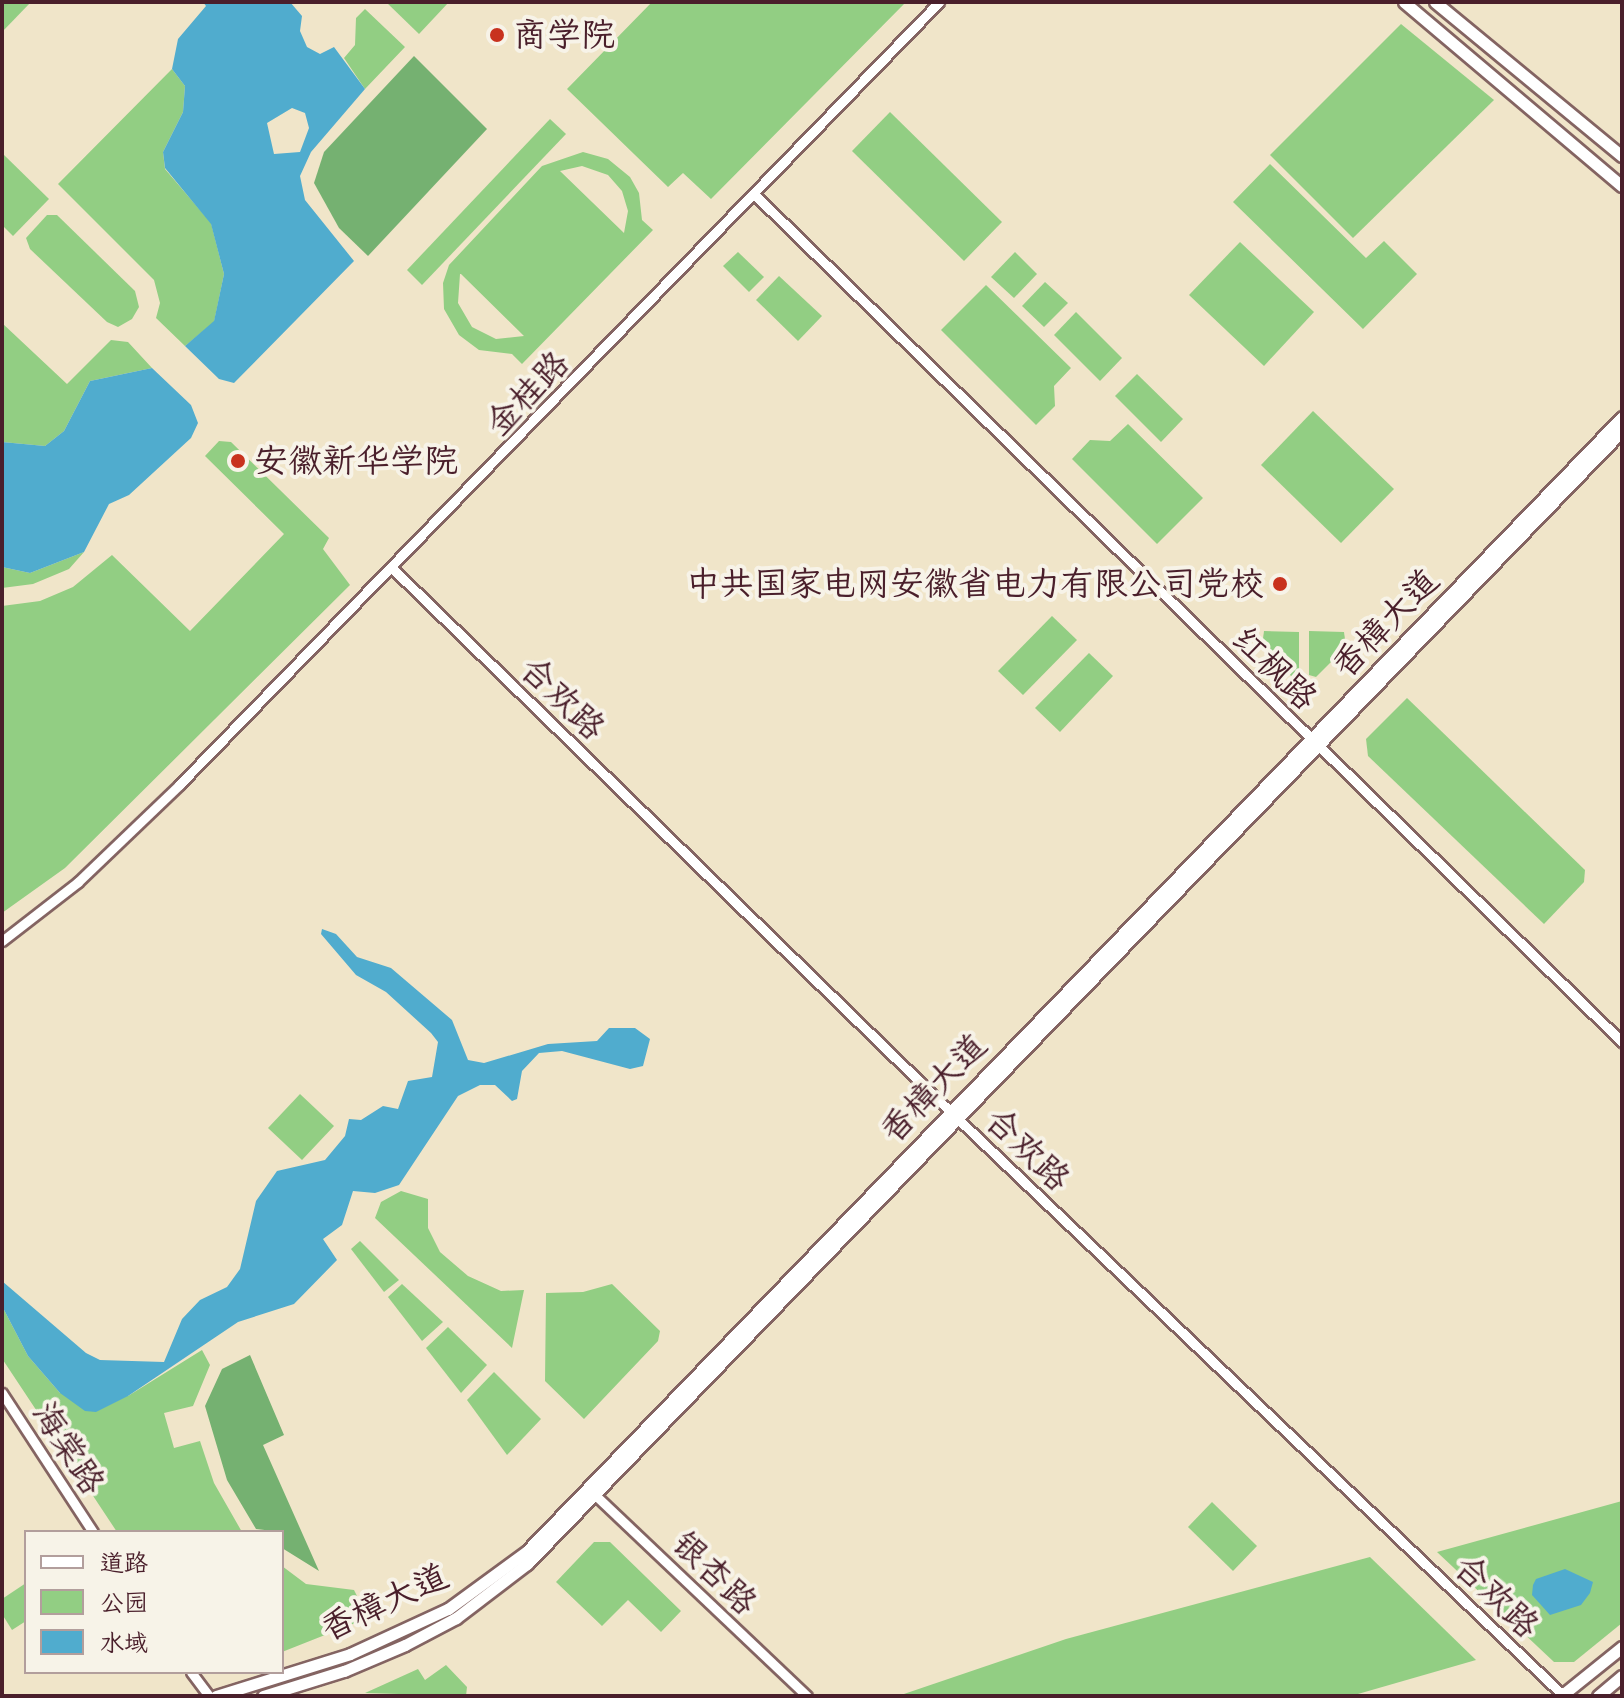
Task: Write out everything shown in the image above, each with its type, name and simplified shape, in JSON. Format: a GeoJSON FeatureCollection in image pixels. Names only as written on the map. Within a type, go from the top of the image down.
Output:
{"type":"FeatureCollection","features":[{"type":"Feature","properties":{"kind":"main road"},"geometry":{"type":"LineString","coordinates":[[1404,2],[1622,186]]}},
{"type":"Feature","properties":{"kind":"main road"},"geometry":{"type":"LineString","coordinates":[[1435,2],[1622,156]]}},
{"type":"Feature","properties":{"kind":"main road","name":"香樟大道"},"geometry":{"type":"LineString","coordinates":[[1314,743],[1622,417]]}},
{"type":"Feature","properties":{"kind":"main road","name":"香樟大道"},"geometry":{"type":"LineString","coordinates":[[263,1696],[344,1671],[456,1618],[527,1564],[591,1491],[954,1115],[1622,431]]}},
{"type":"Feature","properties":{"kind":"main road","name":"香樟大道"},"geometry":{"type":"LineString","coordinates":[[216,1696],[350,1654],[448,1609],[526,1552],[591,1491]]}},
{"type":"Feature","properties":{"kind":"main road"},"geometry":{"type":"LineString","coordinates":[[1563,1696],[1622,1647]]}},
{"type":"Feature","properties":{"kind":"main road"},"geometry":{"type":"LineString","coordinates":[[1598,1696],[1622,1676]]}},
{"type":"Feature","properties":{"kind":"street","name":"金桂路"},"geometry":{"type":"LineString","coordinates":[[2,941],[78,882],[392,568],[756,196],[939,2]]}},
{"type":"Feature","properties":{"kind":"street","name":"红枫路"},"geometry":{"type":"LineString","coordinates":[[756,196],[1622,1042]]}},
{"type":"Feature","properties":{"kind":"street","name":"合欢路"},"geometry":{"type":"LineString","coordinates":[[392,568],[954,1115],[1563,1696]]}},
{"type":"Feature","properties":{"kind":"street","name":"海棠路"},"geometry":{"type":"LineString","coordinates":[[2,1393],[92,1530]]}},
{"type":"Feature","properties":{"kind":"street","name":"银杏路"},"geometry":{"type":"LineString","coordinates":[[591,1491],[807,1696]]}},
{"type":"Feature","properties":{"kind":"street"},"geometry":{"type":"LineString","coordinates":[[192,1674],[209,1696]]}},
{"type":"Feature","properties":{"kind":"green space"},"geometry":{"type":"Polygon","coordinates":[[[2,2],[31,2],[2,32],[2,2]]]}},
{"type":"Feature","properties":{"kind":"green space"},"geometry":{"type":"Polygon","coordinates":[[[386,2],[449,2],[419,34],[386,2]]]}},
{"type":"Feature","properties":{"kind":"green space"},"geometry":{"type":"Polygon","coordinates":[[[652,2],[906,2],[711,199],[683,173],[668,187],[567,89],[652,2]]]}},
{"type":"Feature","properties":{"kind":"green space"},"geometry":{"type":"Polygon","coordinates":[[[365,9],[405,47],[365,89],[344,58],[355,45],[356,18],[365,9]]]}},
{"type":"Feature","properties":{"kind":"green space"},"geometry":{"type":"Polygon","coordinates":[[[1401,24],[1494,100],[1353,238],[1270,155],[1401,24]]]}},
{"type":"Feature","properties":{"kind":"green space"},"geometry":{"type":"Polygon","coordinates":[[[414,56],[487,129],[368,256],[339,228],[314,183],[324,152],[414,56]]]}},
{"type":"Feature","properties":{"kind":"green space"},"geometry":{"type":"Polygon","coordinates":[[[172,69],[185,86],[183,112],[163,152],[165,169],[211,223],[224,274],[214,322],[185,346],[156,318],[160,303],[154,280],[58,184],[172,69]]]}},
{"type":"Feature","properties":{"kind":"green space"},"geometry":{"type":"Polygon","coordinates":[[[890,112],[1002,222],[964,261],[852,151],[890,112]]]}},
{"type":"Feature","properties":{"kind":"green space"},"geometry":{"type":"Polygon","coordinates":[[[550,119],[566,134],[422,285],[407,270],[550,119]]]}},
{"type":"Feature","properties":{"kind":"green space"},"geometry":{"type":"Polygon","coordinates":[[[583,152],[608,159],[630,177],[639,193],[642,220],[653,230],[522,364],[512,354],[479,350],[459,335],[444,309],[443,283],[449,265],[542,166],[583,152]],[[582,166],[560,171],[624,233],[628,211],[622,191],[608,175],[582,166]],[[461,274],[458,303],[472,327],[496,339],[524,336],[461,274]]]}},
{"type":"Feature","properties":{"kind":"green space"},"geometry":{"type":"Polygon","coordinates":[[[2,153],[49,199],[13,236],[2,225],[2,153]]]}},
{"type":"Feature","properties":{"kind":"green space"},"geometry":{"type":"Polygon","coordinates":[[[1270,164],[1366,258],[1384,241],[1417,274],[1363,329],[1233,202],[1270,164]]]}},
{"type":"Feature","properties":{"kind":"green space"},"geometry":{"type":"Polygon","coordinates":[[[47,215],[57,215],[135,291],[139,307],[132,319],[118,327],[107,322],[30,249],[26,238],[47,215]]]}},
{"type":"Feature","properties":{"kind":"green space"},"geometry":{"type":"Polygon","coordinates":[[[1240,242],[1314,312],[1264,366],[1189,295],[1240,242]]]}},
{"type":"Feature","properties":{"kind":"green space"},"geometry":{"type":"Polygon","coordinates":[[[738,252],[764,277],[749,292],[723,266],[738,252]]]}},
{"type":"Feature","properties":{"kind":"green space"},"geometry":{"type":"Polygon","coordinates":[[[1015,252],[1037,274],[1014,298],[991,277],[1015,252]]]}},
{"type":"Feature","properties":{"kind":"green space"},"geometry":{"type":"Polygon","coordinates":[[[779,276],[822,316],[798,341],[756,300],[779,276]]]}},
{"type":"Feature","properties":{"kind":"green space"},"geometry":{"type":"Polygon","coordinates":[[[1045,282],[1068,303],[1044,327],[1022,306],[1045,282]]]}},
{"type":"Feature","properties":{"kind":"green space"},"geometry":{"type":"Polygon","coordinates":[[[986,285],[1071,368],[1054,386],[1055,406],[1036,425],[941,330],[986,285]]]}},
{"type":"Feature","properties":{"kind":"green space"},"geometry":{"type":"Polygon","coordinates":[[[1076,312],[1122,358],[1100,381],[1054,335],[1076,312]]]}},
{"type":"Feature","properties":{"kind":"green space"},"geometry":{"type":"Polygon","coordinates":[[[2,323],[67,384],[111,340],[128,342],[152,368],[90,381],[64,431],[45,446],[2,442],[2,323]]]}},
{"type":"Feature","properties":{"kind":"green space"},"geometry":{"type":"Polygon","coordinates":[[[1137,374],[1183,419],[1161,442],[1115,396],[1137,374]]]}},
{"type":"Feature","properties":{"kind":"green space"},"geometry":{"type":"Polygon","coordinates":[[[1313,411],[1394,489],[1341,543],[1261,465],[1313,411]]]}},
{"type":"Feature","properties":{"kind":"green space"},"geometry":{"type":"Polygon","coordinates":[[[1128,424],[1203,498],[1157,544],[1072,459],[1090,440],[1110,441],[1128,424]]]}},
{"type":"Feature","properties":{"kind":"green space"},"geometry":{"type":"Polygon","coordinates":[[[219,441],[231,442],[329,538],[323,549],[350,585],[65,868],[2,913],[2,606],[40,601],[73,587],[112,555],[190,631],[284,534],[205,456],[219,441]]]}},
{"type":"Feature","properties":{"kind":"green space"},"geometry":{"type":"Polygon","coordinates":[[[84,552],[69,569],[33,584],[2,588],[2,567],[30,573],[84,552]]]}},
{"type":"Feature","properties":{"kind":"green space"},"geometry":{"type":"Polygon","coordinates":[[[1052,616],[1077,640],[1023,695],[998,671],[1052,616]]]}},
{"type":"Feature","properties":{"kind":"green space"},"geometry":{"type":"Polygon","coordinates":[[[1264,631],[1299,632],[1299,676],[1292,677],[1262,646],[1264,631]]]}},
{"type":"Feature","properties":{"kind":"green space"},"geometry":{"type":"Polygon","coordinates":[[[1309,631],[1344,632],[1346,647],[1316,677],[1309,675],[1309,631]]]}},
{"type":"Feature","properties":{"kind":"green space"},"geometry":{"type":"Polygon","coordinates":[[[1089,653],[1113,676],[1060,732],[1035,708],[1089,653]]]}},
{"type":"Feature","properties":{"kind":"green space"},"geometry":{"type":"Polygon","coordinates":[[[1407,698],[1585,870],[1584,882],[1544,924],[1368,756],[1366,739],[1407,698]]]}},
{"type":"Feature","properties":{"kind":"green space"},"geometry":{"type":"Polygon","coordinates":[[[300,1094],[334,1126],[302,1160],[268,1128],[300,1094]]]}},
{"type":"Feature","properties":{"kind":"green space"},"geometry":{"type":"Polygon","coordinates":[[[401,1191],[428,1199],[428,1228],[440,1252],[468,1276],[501,1291],[524,1290],[512,1348],[375,1218],[381,1202],[401,1191]]]}},
{"type":"Feature","properties":{"kind":"green space"},"geometry":{"type":"Polygon","coordinates":[[[360,1241],[399,1280],[384,1292],[351,1249],[360,1241]]]}},
{"type":"Feature","properties":{"kind":"green space"},"geometry":{"type":"Polygon","coordinates":[[[402,1284],[443,1322],[422,1341],[388,1297],[402,1284]]]}},
{"type":"Feature","properties":{"kind":"green space"},"geometry":{"type":"Polygon","coordinates":[[[612,1284],[660,1331],[658,1341],[584,1419],[545,1381],[546,1293],[583,1292],[612,1284]]]}},
{"type":"Feature","properties":{"kind":"green space"},"geometry":{"type":"Polygon","coordinates":[[[2,1306],[28,1356],[60,1393],[128,1396],[202,1350],[210,1365],[193,1406],[164,1413],[174,1448],[200,1441],[214,1483],[241,1530],[116,1530],[3,1360],[2,1306]]]}},
{"type":"Feature","properties":{"kind":"green space"},"geometry":{"type":"Polygon","coordinates":[[[448,1327],[487,1365],[461,1393],[426,1348],[448,1327]]]}},
{"type":"Feature","properties":{"kind":"green space"},"geometry":{"type":"Polygon","coordinates":[[[250,1355],[284,1435],[263,1445],[319,1571],[284,1549],[284,1530],[256,1529],[227,1480],[205,1406],[222,1369],[250,1355]]]}},
{"type":"Feature","properties":{"kind":"green space"},"geometry":{"type":"Polygon","coordinates":[[[494,1372],[541,1419],[507,1455],[467,1400],[494,1372]]]}},
{"type":"Feature","properties":{"kind":"green space"},"geometry":{"type":"Polygon","coordinates":[[[1622,1501],[1622,1623],[1574,1662],[1554,1662],[1437,1552],[1622,1501]]]}},
{"type":"Feature","properties":{"kind":"green space"},"geometry":{"type":"Polygon","coordinates":[[[1212,1502],[1257,1546],[1233,1571],[1188,1527],[1212,1502]]]}},
{"type":"Feature","properties":{"kind":"green space"},"geometry":{"type":"Polygon","coordinates":[[[594,1542],[610,1542],[681,1611],[661,1632],[628,1600],[602,1626],[556,1582],[594,1542]]]}},
{"type":"Feature","properties":{"kind":"green space"},"geometry":{"type":"Polygon","coordinates":[[[1370,1557],[1476,1660],[1351,1696],[898,1696],[1066,1639],[1370,1557]]]}},
{"type":"Feature","properties":{"kind":"green space"},"geometry":{"type":"Polygon","coordinates":[[[284,1568],[306,1584],[354,1590],[368,1618],[284,1651],[284,1568]]]}},
{"type":"Feature","properties":{"kind":"green space"},"geometry":{"type":"Polygon","coordinates":[[[24,1584],[24,1622],[12,1630],[2,1614],[2,1599],[24,1584]]]}},
{"type":"Feature","properties":{"kind":"green space"},"geometry":{"type":"Polygon","coordinates":[[[446,1665],[467,1687],[466,1696],[365,1693],[418,1669],[425,1680],[446,1665]]]}},
{"type":"Feature","properties":{"kind":"water"},"geometry":{"type":"Polygon","coordinates":[[[203,2],[290,2],[302,16],[300,31],[307,47],[320,54],[334,47],[365,89],[311,152],[300,176],[305,200],[354,261],[234,383],[219,379],[185,346],[214,321],[224,274],[211,224],[165,168],[163,152],[183,112],[185,86],[172,69],[178,39],[206,6],[203,2]],[[292,108],[267,123],[274,154],[300,152],[309,128],[305,113],[292,108]]]}},
{"type":"Feature","properties":{"kind":"water"},"geometry":{"type":"Polygon","coordinates":[[[152,368],[191,405],[198,423],[191,438],[129,495],[109,504],[84,552],[30,573],[2,567],[2,442],[45,446],[64,431],[90,381],[152,368]]]}},
{"type":"Feature","properties":{"kind":"water"},"geometry":{"type":"Polygon","coordinates":[[[322,929],[336,934],[357,957],[391,968],[452,1020],[468,1060],[484,1063],[548,1044],[597,1041],[609,1028],[635,1028],[650,1039],[643,1066],[630,1069],[562,1051],[539,1053],[522,1071],[517,1099],[512,1101],[495,1085],[480,1085],[458,1096],[399,1185],[375,1193],[353,1191],[342,1225],[323,1239],[337,1260],[294,1304],[238,1322],[128,1396],[96,1412],[85,1411],[60,1393],[28,1356],[2,1306],[2,1281],[86,1353],[100,1360],[164,1362],[182,1319],[200,1300],[227,1287],[240,1269],[256,1201],[277,1171],[325,1160],[345,1136],[349,1119],[361,1120],[383,1106],[398,1109],[408,1081],[432,1077],[438,1042],[386,992],[356,975],[321,934],[322,929]]]}},
{"type":"Feature","properties":{"kind":"water"},"geometry":{"type":"Polygon","coordinates":[[[1565,1569],[1593,1582],[1590,1593],[1581,1605],[1550,1615],[1532,1595],[1533,1585],[1536,1579],[1565,1569]]]}},
{"type":"Feature","properties":{"kind":"place","name":"商学院"},"geometry":{"type":"Point","coordinates":[497,35]}},
{"type":"Feature","properties":{"kind":"place","name":"安徽新华学院"},"geometry":{"type":"Point","coordinates":[238,461]}},
{"type":"Feature","properties":{"kind":"place","name":"中共国家电网安徽省电力有限公司党校"},"geometry":{"type":"Point","coordinates":[1280,584]}}]}
